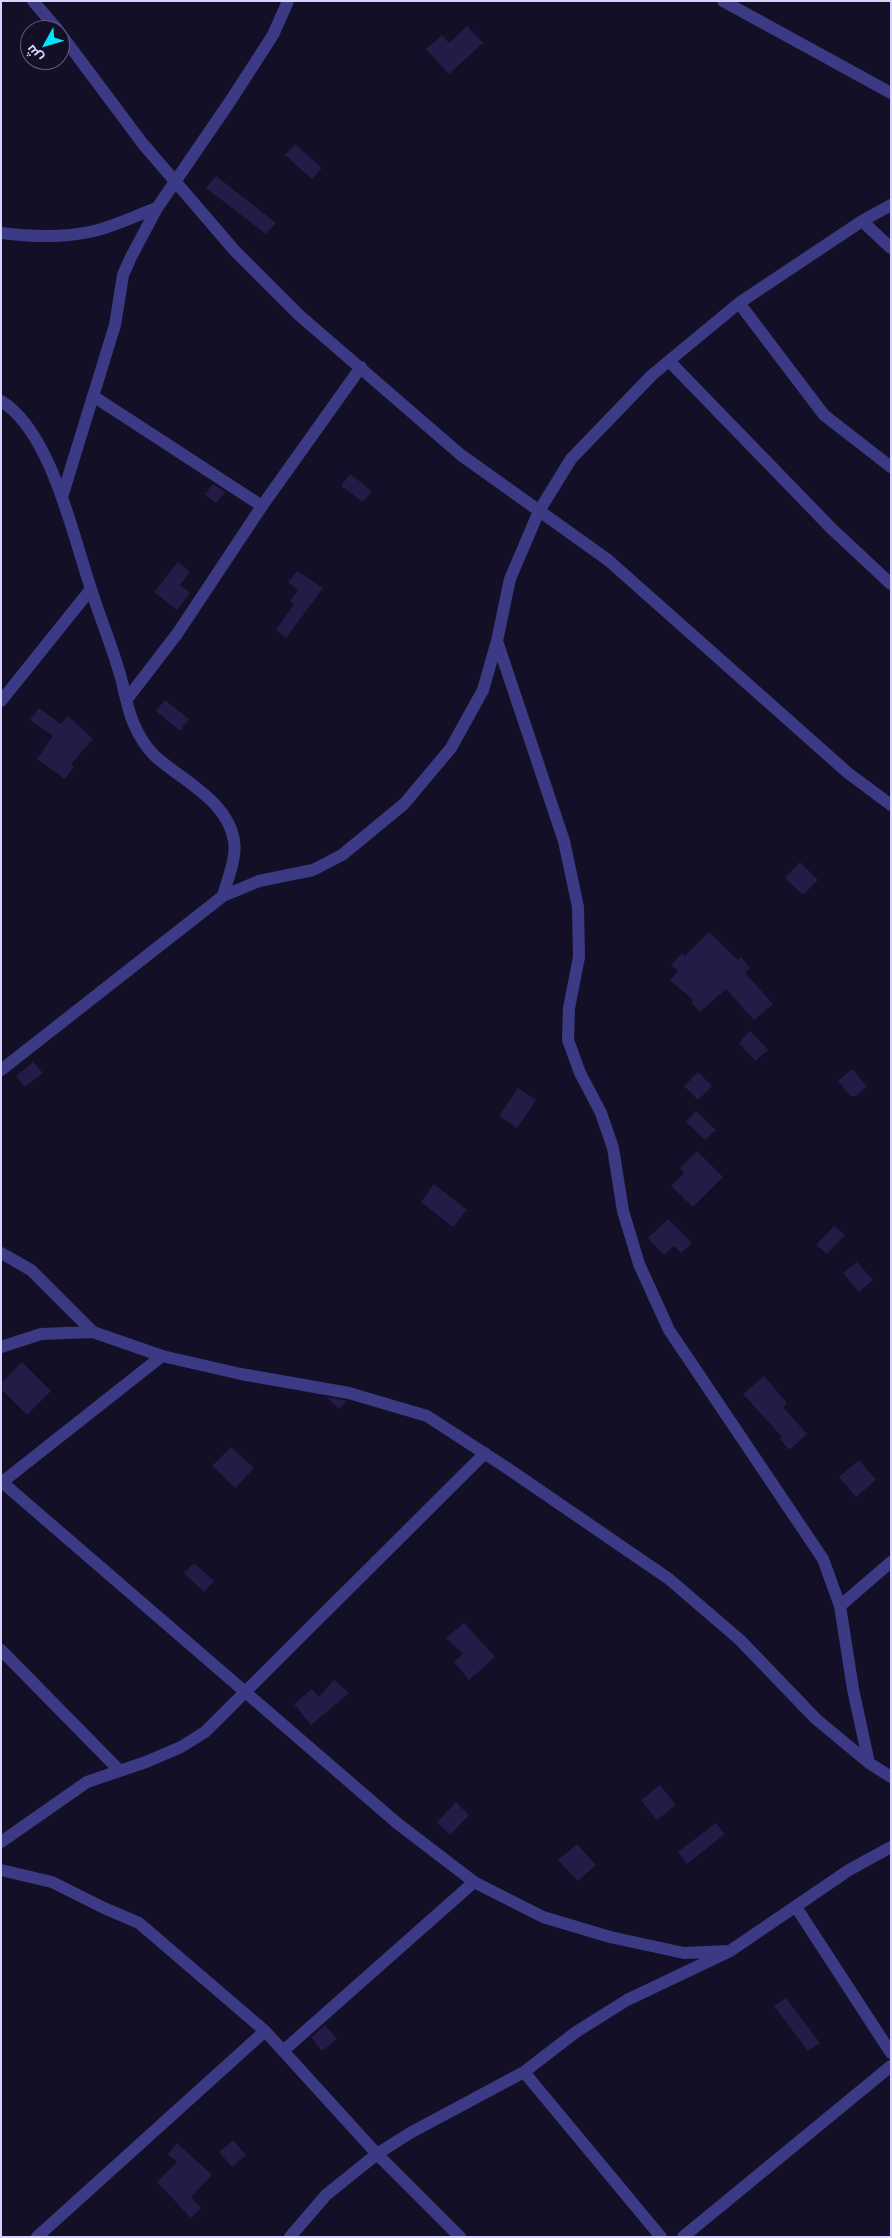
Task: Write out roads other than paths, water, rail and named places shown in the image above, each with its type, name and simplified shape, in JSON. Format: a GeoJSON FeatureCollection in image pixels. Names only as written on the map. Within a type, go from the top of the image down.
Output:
{"type":"FeatureCollection","features":[{"type":"Feature","properties":{"kind":"street"},"geometry":{"type":"LineString","coordinates":[[33,1],[49,20]]}},
{"type":"Feature","properties":{"kind":"street"},"geometry":{"type":"LineString","coordinates":[[62,497],[114,325],[123,274],[157,208],[230,103],[273,35],[288,1]]}},
{"type":"Feature","properties":{"kind":"street"},"geometry":{"type":"LineString","coordinates":[[723,1],[891,93]]}},
{"type":"Feature","properties":{"kind":"street"},"geometry":{"type":"LineString","coordinates":[[70,46],[143,144],[235,251],[299,314],[461,455],[608,560],[848,773],[891,805]]}},
{"type":"Feature","properties":{"kind":"street"},"geometry":{"type":"LineString","coordinates":[[1,1070],[223,896],[259,881],[313,870],[342,855],[404,804],[451,748],[483,690],[497,642],[510,579],[539,511],[571,459],[652,375],[739,302],[862,221],[891,205]]}},
{"type":"Feature","properties":{"kind":"street"},"geometry":{"type":"LineString","coordinates":[[1,233],[26,236],[71,235],[96,231],[157,208]]}},
{"type":"Feature","properties":{"kind":"street"},"geometry":{"type":"LineString","coordinates":[[862,221],[891,248]]}},
{"type":"Feature","properties":{"kind":"street"},"geometry":{"type":"LineString","coordinates":[[739,302],[824,415],[891,466]]}},
{"type":"Feature","properties":{"kind":"street"},"geometry":{"type":"LineString","coordinates":[[669,360],[832,528],[891,584]]}},
{"type":"Feature","properties":{"kind":"street"},"geometry":{"type":"LineString","coordinates":[[127,699],[177,634],[262,506],[360,367]]}},
{"type":"Feature","properties":{"kind":"street"},"geometry":{"type":"LineString","coordinates":[[93,396],[262,506]]}},
{"type":"Feature","properties":{"kind":"street"},"geometry":{"type":"LineString","coordinates":[[1,401],[19,416],[37,440],[62,497],[133,722],[155,756],[195,786],[214,804],[230,826],[234,842],[234,854],[223,896]]}},
{"type":"Feature","properties":{"kind":"street"},"geometry":{"type":"LineString","coordinates":[[1,701],[91,589]]}},
{"type":"Feature","properties":{"kind":"street"},"geometry":{"type":"LineString","coordinates":[[497,642],[564,841],[578,907],[579,957],[570,1008],[568,1040],[580,1073],[601,1113],[613,1148],[623,1210],[639,1264],[669,1330],[823,1559],[840,1606],[853,1690],[868,1763]]}},
{"type":"Feature","properties":{"kind":"street"},"geometry":{"type":"LineString","coordinates":[[1,1253],[31,1270],[93,1332]]}},
{"type":"Feature","properties":{"kind":"street"},"geometry":{"type":"LineString","coordinates":[[1,1347],[41,1334],[93,1332],[162,1356],[241,1374],[349,1393],[427,1416],[669,1579],[740,1640],[816,1719],[868,1763],[891,1777]]}},
{"type":"Feature","properties":{"kind":"street"},"geometry":{"type":"LineString","coordinates":[[162,1356],[2,1483],[397,1823],[474,1882],[543,1917],[610,1937],[684,1953],[730,1951]]}},
{"type":"Feature","properties":{"kind":"street"},"geometry":{"type":"LineString","coordinates":[[1,1842],[87,1782],[146,1762],[205,1732],[484,1453]]}},
{"type":"Feature","properties":{"kind":"street"},"geometry":{"type":"LineString","coordinates":[[840,1606],[891,1562]]}},
{"type":"Feature","properties":{"kind":"street"},"geometry":{"type":"LineString","coordinates":[[1,1650],[119,1770]]}},
{"type":"Feature","properties":{"kind":"street"},"geometry":{"type":"LineString","coordinates":[[290,2237],[326,2195],[377,2154],[410,2133],[524,2072],[576,2032],[627,2000],[730,1951],[849,1870],[891,1846]]}},
{"type":"Feature","properties":{"kind":"street"},"geometry":{"type":"LineString","coordinates":[[1,1870],[52,1882],[104,1908],[140,1923],[265,2032],[377,2154],[460,2237]]}},
{"type":"Feature","properties":{"kind":"street"},"geometry":{"type":"LineString","coordinates":[[283,2051],[474,1882]]}},
{"type":"Feature","properties":{"kind":"street"},"geometry":{"type":"LineString","coordinates":[[796,1906],[891,2053]]}},
{"type":"Feature","properties":{"kind":"street"},"geometry":{"type":"LineString","coordinates":[[37,2237],[265,2032]]}},
{"type":"Feature","properties":{"kind":"street"},"geometry":{"type":"LineString","coordinates":[[683,2237],[891,2066]]}},
{"type":"Feature","properties":{"kind":"street"},"geometry":{"type":"LineString","coordinates":[[524,2072],[661,2237]]}}]}
